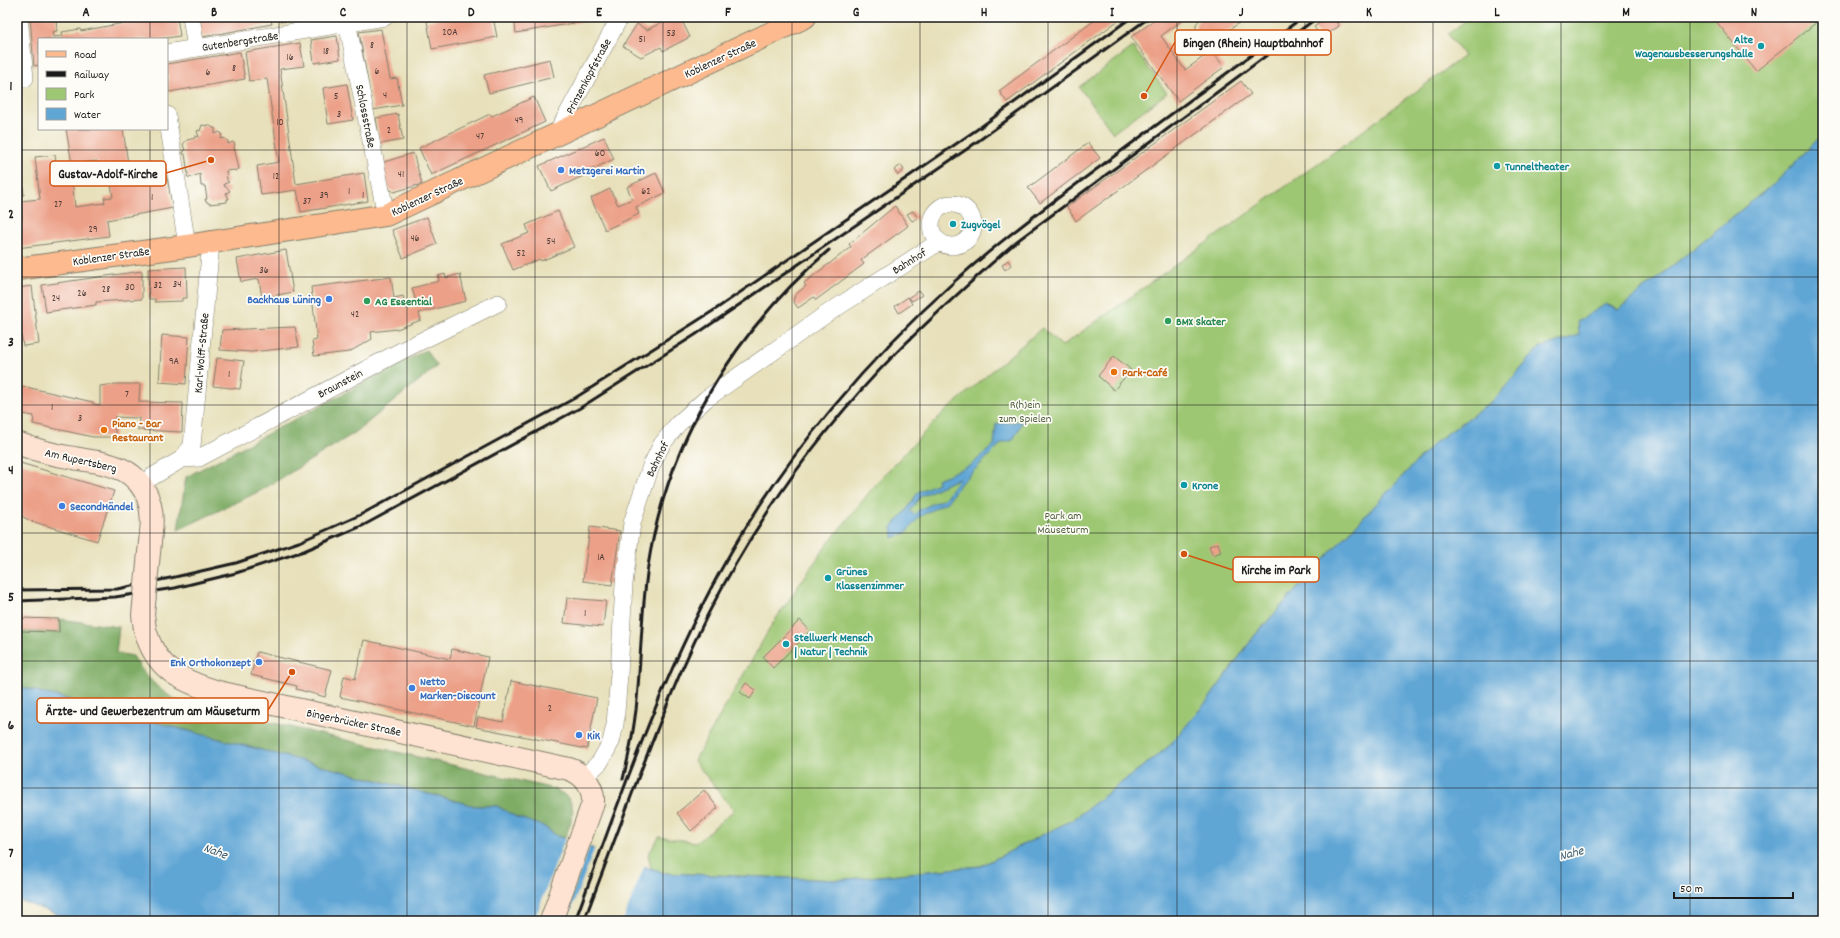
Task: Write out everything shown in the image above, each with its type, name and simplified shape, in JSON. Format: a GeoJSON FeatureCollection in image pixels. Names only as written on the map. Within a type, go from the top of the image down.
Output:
{"type":"FeatureCollection","features":[{"type":"Feature","properties":{"kind":"main road","name":"Koblenzer Straße"},"geometry":{"type":"LineString","coordinates":[[17,269],[211,243],[386,215],[806,17]]}},
{"type":"Feature","properties":{"kind":"main road","name":"Am Rupertsberg"},"geometry":{"type":"LineString","coordinates":[[17,443],[50,454],[113,465],[124,470],[140,484]]}},
{"type":"Feature","properties":{"kind":"main road","name":"Bingerbrücker Straße"},"geometry":{"type":"LineString","coordinates":[[140,484],[152,508],[153,519],[143,615],[145,629],[149,643],[160,662],[177,676],[198,687],[569,769],[583,778]]}},
{"type":"Feature","properties":{"kind":"main road"},"geometry":{"type":"LineString","coordinates":[[550,921],[591,808],[593,798],[591,789],[583,778]]}},
{"type":"Feature","properties":{"kind":"street"},"geometry":{"type":"LineString","coordinates":[[19,17],[27,77]]}},
{"type":"Feature","properties":{"kind":"street"},"geometry":{"type":"LineString","coordinates":[[191,17],[196,48]]}},
{"type":"Feature","properties":{"kind":"street","name":"Gutenbergstraße"},"geometry":{"type":"LineString","coordinates":[[168,53],[347,20],[385,17]]}},
{"type":"Feature","properties":{"kind":"street","name":"Prinzenkopfstraße"},"geometry":{"type":"LineString","coordinates":[[556,135],[620,17]]}},
{"type":"Feature","properties":{"kind":"street","name":"Schlossstraße"},"geometry":{"type":"LineString","coordinates":[[347,20],[386,215]]}},
{"type":"Feature","properties":{"kind":"street"},"geometry":{"type":"LineString","coordinates":[[168,122],[186,246]]}},
{"type":"Feature","properties":{"kind":"street","name":"Bahnhof"},"geometry":{"type":"LineString","coordinates":[[583,778],[600,762],[611,742],[615,725],[624,584],[632,523],[651,466],[662,444],[678,424],[706,399],[825,315],[939,242]]}},
{"type":"Feature","properties":{"kind":"street","name":"Karl-Wolff-Straße"},"geometry":{"type":"LineString","coordinates":[[182,459],[192,446],[211,243]]}},
{"type":"Feature","properties":{"kind":"street","name":"Braunstein"},"geometry":{"type":"LineString","coordinates":[[182,459],[199,458],[401,351],[498,302]]}},
{"type":"Feature","properties":{"kind":"street"},"geometry":{"type":"LineString","coordinates":[[140,484],[182,459]]}},
{"type":"Feature","properties":{"kind":"green space","name":"Park am Mäuseturm"},"geometry":{"type":"Polygon","coordinates":[[[1470,17],[1823,17],[1823,134],[1778,180],[1618,310],[1606,304],[1579,335],[1539,348],[1494,400],[1434,443],[1326,557],[1255,635],[1209,699],[1168,747],[1074,819],[981,866],[838,880],[664,873],[651,868],[648,855],[659,837],[697,842],[734,810],[694,761],[773,623],[826,546],[881,478],[941,415],[1042,328],[1062,346],[1352,139],[1464,56],[1448,34],[1470,17]]]}},
{"type":"Feature","properties":{"kind":"green space"},"geometry":{"type":"Polygon","coordinates":[[[1133,47],[1167,93],[1113,133],[1079,87],[1133,47]]]}},
{"type":"Feature","properties":{"kind":"green space"},"geometry":{"type":"Polygon","coordinates":[[[426,350],[437,366],[356,432],[262,490],[178,530],[186,477],[426,350]]]}},
{"type":"Feature","properties":{"kind":"green space"},"geometry":{"type":"Polygon","coordinates":[[[59,619],[119,627],[116,653],[133,656],[152,681],[176,700],[554,789],[568,799],[573,810],[565,838],[557,836],[543,826],[516,817],[497,806],[475,806],[17,686],[17,639],[20,631],[59,632],[59,619]]]}},
{"type":"Feature","properties":{"kind":"water","name":"Nahe"},"geometry":{"type":"Polygon","coordinates":[[[1823,134],[1823,921],[76,921],[17,900],[17,686],[475,806],[497,806],[516,817],[543,826],[557,836],[664,873],[838,880],[981,866],[1074,819],[1168,747],[1209,699],[1255,635],[1326,557],[1434,443],[1494,400],[1539,348],[1579,335],[1578,321],[1606,304],[1618,310],[1778,180],[1823,134]]]}},
{"type":"Feature","properties":{"kind":"water"},"geometry":{"type":"Polygon","coordinates":[[[1023,421],[1013,440],[1002,443],[961,483],[947,502],[919,517],[906,533],[893,538],[892,527],[906,511],[918,492],[938,483],[937,479],[971,465],[994,445],[996,424],[1023,421]],[[959,478],[921,496],[910,511],[915,515],[919,510],[945,498],[959,478]]]}},
{"type":"Feature","properties":{"kind":"pier"},"geometry":{"type":"Polygon","coordinates":[[[566,836],[590,845],[562,921],[534,921],[566,836]]]}},
{"type":"Feature","properties":{"kind":"pier"},"geometry":{"type":"Polygon","coordinates":[[[595,847],[645,864],[623,921],[567,921],[595,847]]]}},
{"type":"Feature","properties":{"kind":"building"},"geometry":{"type":"Polygon","coordinates":[[[30,17],[56,17],[57,31],[52,32],[53,37],[63,36],[62,32],[80,29],[81,31],[151,17],[177,17],[180,36],[167,38],[38,38],[38,65],[34,66],[30,17]]]}},
{"type":"Feature","properties":{"kind":"building"},"geometry":{"type":"Polygon","coordinates":[[[198,17],[270,17],[272,24],[202,37],[198,17]]]}},
{"type":"Feature","properties":{"kind":"building"},"geometry":{"type":"Polygon","coordinates":[[[279,17],[308,17],[308,18],[280,22],[279,17]]]}},
{"type":"Feature","properties":{"kind":"building"},"geometry":{"type":"Polygon","coordinates":[[[450,17],[493,17],[497,37],[432,49],[427,21],[450,17]]]}},
{"type":"Feature","properties":{"kind":"building"},"geometry":{"type":"Polygon","coordinates":[[[514,17],[603,17],[603,18],[516,33],[514,17]]]}},
{"type":"Feature","properties":{"kind":"building"},"geometry":{"type":"Polygon","coordinates":[[[672,17],[680,17],[690,37],[663,51],[661,47],[641,57],[623,46],[637,24],[647,30],[672,17]]]}},
{"type":"Feature","properties":{"kind":"building"},"geometry":{"type":"Polygon","coordinates":[[[1099,17],[1123,17],[1007,102],[999,91],[1099,17]]]}},
{"type":"Feature","properties":{"kind":"building"},"geometry":{"type":"Polygon","coordinates":[[[1159,17],[1187,17],[1161,36],[1185,70],[1212,51],[1224,67],[1178,101],[1131,37],[1159,17]]]}},
{"type":"Feature","properties":{"kind":"building"},"geometry":{"type":"Polygon","coordinates":[[[1202,17],[1247,17],[1228,31],[1227,30],[1213,40],[1209,41],[1201,39],[1196,32],[1196,24],[1202,17]]]}},
{"type":"Feature","properties":{"kind":"building"},"geometry":{"type":"Polygon","coordinates":[[[1328,17],[1333,17],[1339,26],[1322,38],[1314,27],[1328,17]]]}},
{"type":"Feature","properties":{"kind":"building","name":"Alte Wagenausbesserungshalle"},"geometry":{"type":"Polygon","coordinates":[[[1719,17],[1823,17],[1756,71],[1715,20],[1719,17]]]}},
{"type":"Feature","properties":{"kind":"building"},"geometry":{"type":"Polygon","coordinates":[[[381,29],[390,79],[397,78],[402,105],[373,110],[359,32],[381,29]]]}},
{"type":"Feature","properties":{"kind":"building"},"geometry":{"type":"Polygon","coordinates":[[[337,36],[340,59],[314,63],[311,40],[337,36]]]}},
{"type":"Feature","properties":{"kind":"building"},"geometry":{"type":"Polygon","coordinates":[[[300,43],[304,66],[280,69],[296,184],[364,173],[368,201],[301,212],[297,190],[261,195],[257,166],[279,162],[267,79],[249,81],[245,52],[300,43]]]}},
{"type":"Feature","properties":{"kind":"building"},"geometry":{"type":"Polygon","coordinates":[[[240,52],[245,79],[169,92],[168,64],[240,52]]]}},
{"type":"Feature","properties":{"kind":"building"},"geometry":{"type":"Polygon","coordinates":[[[550,59],[554,77],[489,93],[484,75],[550,59]]]}},
{"type":"Feature","properties":{"kind":"building"},"geometry":{"type":"Polygon","coordinates":[[[1241,81],[1251,94],[1076,221],[1067,207],[1241,81]]]}},
{"type":"Feature","properties":{"kind":"building"},"geometry":{"type":"Polygon","coordinates":[[[347,84],[353,120],[328,124],[323,88],[347,84]]]}},
{"type":"Feature","properties":{"kind":"building"},"geometry":{"type":"Polygon","coordinates":[[[534,97],[545,122],[431,175],[419,148],[490,114],[492,116],[534,97]]]}},
{"type":"Feature","properties":{"kind":"building"},"geometry":{"type":"Polygon","coordinates":[[[398,114],[403,140],[380,144],[376,118],[398,114]]]}},
{"type":"Feature","properties":{"kind":"building"},"geometry":{"type":"Polygon","coordinates":[[[208,124],[215,128],[215,134],[220,132],[222,134],[221,139],[224,138],[228,141],[228,144],[233,142],[235,144],[234,147],[239,169],[235,171],[226,171],[227,180],[229,182],[224,184],[230,191],[226,193],[229,199],[227,199],[227,202],[209,204],[205,199],[207,199],[205,186],[201,186],[200,174],[189,178],[187,176],[185,154],[183,154],[185,151],[183,144],[187,140],[195,138],[195,136],[199,137],[197,131],[200,131],[202,125],[208,126],[208,124]]]}},
{"type":"Feature","properties":{"kind":"building"},"geometry":{"type":"Polygon","coordinates":[[[17,127],[24,195],[17,196],[17,127]]]}},
{"type":"Feature","properties":{"kind":"building"},"geometry":{"type":"Polygon","coordinates":[[[66,130],[123,130],[131,184],[167,178],[173,208],[107,220],[109,236],[17,248],[17,219],[22,218],[20,201],[40,199],[35,157],[55,155],[57,170],[71,168],[75,207],[105,203],[104,198],[113,197],[109,172],[99,173],[97,161],[72,164],[66,130]]]}},
{"type":"Feature","properties":{"kind":"building"},"geometry":{"type":"Polygon","coordinates":[[[604,137],[614,159],[551,191],[539,166],[604,137]]]}},
{"type":"Feature","properties":{"kind":"building"},"geometry":{"type":"Polygon","coordinates":[[[1088,143],[1100,158],[1040,203],[1028,188],[1088,143]]]}},
{"type":"Feature","properties":{"kind":"building"},"geometry":{"type":"Polygon","coordinates":[[[413,153],[422,184],[394,192],[389,189],[381,163],[413,153]]]}},
{"type":"Feature","properties":{"kind":"building"},"geometry":{"type":"Polygon","coordinates":[[[901,165],[904,170],[898,175],[894,170],[901,165]]]}},
{"type":"Feature","properties":{"kind":"building"},"geometry":{"type":"Polygon","coordinates":[[[656,173],[665,193],[636,207],[639,214],[605,230],[591,198],[610,189],[618,205],[632,199],[627,187],[656,173]]]}},
{"type":"Feature","properties":{"kind":"building"},"geometry":{"type":"Polygon","coordinates":[[[895,206],[908,226],[861,260],[864,264],[816,300],[814,297],[798,308],[793,301],[795,295],[806,286],[804,283],[851,247],[849,244],[895,206]]]}},
{"type":"Feature","properties":{"kind":"building"},"geometry":{"type":"Polygon","coordinates":[[[558,211],[574,247],[541,261],[540,259],[513,270],[502,244],[529,233],[526,225],[558,211]]]}},
{"type":"Feature","properties":{"kind":"building"},"geometry":{"type":"Polygon","coordinates":[[[913,211],[918,218],[912,221],[907,214],[913,211]]]}},
{"type":"Feature","properties":{"kind":"building"},"geometry":{"type":"Polygon","coordinates":[[[427,217],[437,244],[403,258],[392,230],[427,217]]]}},
{"type":"Feature","properties":{"kind":"building"},"geometry":{"type":"Polygon","coordinates":[[[286,250],[293,292],[262,298],[259,279],[241,282],[237,259],[286,250]]]}},
{"type":"Feature","properties":{"kind":"building"},"geometry":{"type":"Polygon","coordinates":[[[1008,260],[1011,265],[1005,270],[1002,265],[1008,260]]]}},
{"type":"Feature","properties":{"kind":"building"},"geometry":{"type":"Polygon","coordinates":[[[186,267],[187,298],[182,298],[182,301],[155,302],[155,299],[149,299],[148,269],[186,267]]]}},
{"type":"Feature","properties":{"kind":"building"},"geometry":{"type":"Polygon","coordinates":[[[142,271],[142,299],[96,302],[96,305],[46,312],[42,285],[142,271]]]}},
{"type":"Feature","properties":{"kind":"building"},"geometry":{"type":"Polygon","coordinates":[[[445,274],[446,278],[460,274],[466,301],[419,313],[421,320],[397,329],[371,332],[372,339],[349,352],[314,356],[312,341],[317,340],[311,287],[391,277],[394,298],[403,296],[406,309],[417,306],[412,288],[439,281],[438,276],[445,274]]]}},
{"type":"Feature","properties":{"kind":"building"},"geometry":{"type":"Polygon","coordinates":[[[32,286],[39,344],[23,346],[19,320],[17,320],[17,288],[32,286]]]}},
{"type":"Feature","properties":{"kind":"building"},"geometry":{"type":"Polygon","coordinates":[[[919,291],[922,295],[912,301],[909,297],[919,291]]]}},
{"type":"Feature","properties":{"kind":"building"},"geometry":{"type":"Polygon","coordinates":[[[908,297],[912,304],[899,313],[895,306],[908,297]]]}},
{"type":"Feature","properties":{"kind":"building"},"geometry":{"type":"Polygon","coordinates":[[[295,327],[299,347],[251,352],[220,350],[222,330],[295,327]]]}},
{"type":"Feature","properties":{"kind":"building"},"geometry":{"type":"Polygon","coordinates":[[[162,335],[189,337],[186,384],[159,382],[162,335]]]}},
{"type":"Feature","properties":{"kind":"building"},"geometry":{"type":"Polygon","coordinates":[[[1114,356],[1131,370],[1114,390],[1098,376],[1114,356]]]}},
{"type":"Feature","properties":{"kind":"building"},"geometry":{"type":"Polygon","coordinates":[[[217,358],[244,361],[240,389],[213,386],[217,358]]]}},
{"type":"Feature","properties":{"kind":"building"},"geometry":{"type":"Polygon","coordinates":[[[140,384],[139,402],[183,403],[182,432],[138,430],[139,418],[115,417],[115,437],[93,437],[33,424],[34,416],[17,413],[17,385],[93,402],[93,404],[100,405],[100,386],[140,384]]]}},
{"type":"Feature","properties":{"kind":"building"},"geometry":{"type":"Polygon","coordinates":[[[17,462],[114,491],[97,541],[31,521],[17,514],[17,462]]]}},
{"type":"Feature","properties":{"kind":"building"},"geometry":{"type":"Polygon","coordinates":[[[590,527],[620,531],[612,585],[583,581],[590,527]]]}},
{"type":"Feature","properties":{"kind":"building"},"geometry":{"type":"Polygon","coordinates":[[[1218,543],[1221,552],[1213,555],[1209,546],[1218,543]]]}},
{"type":"Feature","properties":{"kind":"building"},"geometry":{"type":"Polygon","coordinates":[[[567,598],[606,601],[603,627],[564,623],[567,598]]]}},
{"type":"Feature","properties":{"kind":"building"},"geometry":{"type":"Polygon","coordinates":[[[20,618],[59,619],[59,632],[20,631],[20,618]]]}},
{"type":"Feature","properties":{"kind":"building","name":"Stellwerk Mensch | Natur | Technik"},"geometry":{"type":"Polygon","coordinates":[[[800,620],[810,631],[773,668],[763,657],[800,620]]]}},
{"type":"Feature","properties":{"kind":"building","name":"Netto Marken-Discount"},"geometry":{"type":"Polygon","coordinates":[[[364,640],[450,659],[452,649],[488,657],[474,726],[340,697],[344,676],[355,679],[364,640]]]}},
{"type":"Feature","properties":{"kind":"building"},"geometry":{"type":"Polygon","coordinates":[[[257,652],[332,670],[325,697],[296,689],[297,686],[251,675],[257,652]]]}},
{"type":"Feature","properties":{"kind":"building"},"geometry":{"type":"Polygon","coordinates":[[[511,681],[597,698],[587,749],[476,727],[478,717],[503,722],[511,681]]]}},
{"type":"Feature","properties":{"kind":"building"},"geometry":{"type":"Polygon","coordinates":[[[746,683],[756,690],[750,699],[740,692],[746,683]]]}},
{"type":"Feature","properties":{"kind":"building"},"geometry":{"type":"Polygon","coordinates":[[[704,790],[718,808],[691,831],[677,813],[704,790]]]}},
{"type":"Feature","properties":{"kind":"railway"},"geometry":{"type":"LineString","coordinates":[[17,590],[117,589],[175,577],[236,563],[299,542],[360,515],[575,398],[716,309],[982,126],[1132,17]]}},
{"type":"Feature","properties":{"kind":"railway"},"geometry":{"type":"LineString","coordinates":[[17,601],[115,597],[175,588],[236,573],[304,551],[364,525],[580,408],[695,335],[967,149],[1150,17]]}},
{"type":"Feature","properties":{"kind":"railway"},"geometry":{"type":"LineString","coordinates":[[575,921],[645,733],[664,687],[707,596],[731,552],[754,515],[778,479],[832,408],[892,341],[923,310],[990,251],[1026,222],[1303,17]]}},
{"type":"Feature","properties":{"kind":"railway"},"geometry":{"type":"LineString","coordinates":[[584,921],[657,730],[680,674],[706,619],[735,565],[770,509],[829,428],[896,353],[1017,241],[1318,17]]}},
{"type":"Feature","properties":{"kind":"railway"},"geometry":{"type":"LineString","coordinates":[[623,779],[631,744],[636,710],[648,566],[658,520],[671,475],[689,433],[710,392],[735,353],[763,317],[794,282],[829,250]]}},
{"type":"Feature","properties":{"kind":"place","name":"Alte Wagenausbesserungshalle"},"geometry":{"type":"Point","coordinates":[1761,46]}},
{"type":"Feature","properties":{"kind":"place","name":"Bingen (Rhein) Hauptbahnhof"},"geometry":{"type":"Point","coordinates":[1144,96]}},
{"type":"Feature","properties":{"kind":"place","name":"Gustav-Adolf-Kirche"},"geometry":{"type":"Point","coordinates":[211,160]}},
{"type":"Feature","properties":{"kind":"place","name":"Tunneltheater"},"geometry":{"type":"Point","coordinates":[1497,166]}},
{"type":"Feature","properties":{"kind":"place","name":"Metzgerei Martin"},"geometry":{"type":"Point","coordinates":[561,170]}},
{"type":"Feature","properties":{"kind":"place","name":"Zugvögel"},"geometry":{"type":"Point","coordinates":[953,224]}},
{"type":"Feature","properties":{"kind":"place","name":"Backhaus Lüning"},"geometry":{"type":"Point","coordinates":[329,299]}},
{"type":"Feature","properties":{"kind":"place","name":"AG Essential"},"geometry":{"type":"Point","coordinates":[367,301]}},
{"type":"Feature","properties":{"kind":"place","name":"BMX Skater"},"geometry":{"type":"Point","coordinates":[1168,321]}},
{"type":"Feature","properties":{"kind":"place","name":"Park-Café"},"geometry":{"type":"Point","coordinates":[1114,372]}},
{"type":"Feature","properties":{"kind":"place","name":"Piano - Bar Restaurant"},"geometry":{"type":"Point","coordinates":[104,430]}},
{"type":"Feature","properties":{"kind":"place","name":"Krone"},"geometry":{"type":"Point","coordinates":[1184,485]}},
{"type":"Feature","properties":{"kind":"place","name":"SecondHändel"},"geometry":{"type":"Point","coordinates":[62,506]}},
{"type":"Feature","properties":{"kind":"place","name":"Kirche im Park"},"geometry":{"type":"Point","coordinates":[1184,554]}},
{"type":"Feature","properties":{"kind":"place","name":"Grünes Klassenzimmer"},"geometry":{"type":"Point","coordinates":[828,578]}},
{"type":"Feature","properties":{"kind":"place","name":"Stellwerk Mensch | Natur | Technik"},"geometry":{"type":"Point","coordinates":[786,644]}},
{"type":"Feature","properties":{"kind":"place","name":"Enk Orthokonzept"},"geometry":{"type":"Point","coordinates":[259,662]}},
{"type":"Feature","properties":{"kind":"place","name":"Ärzte- und Gewerbezentrum am Mäuseturm"},"geometry":{"type":"Point","coordinates":[292,672]}},
{"type":"Feature","properties":{"kind":"place","name":"Netto Marken-Discount"},"geometry":{"type":"Point","coordinates":[412,688]}},
{"type":"Feature","properties":{"kind":"place","name":"KiK"},"geometry":{"type":"Point","coordinates":[579,735]}},
{"type":"Feature","properties":{"kind":"park label","name":"R(h)ein zum Spielen"},"geometry":{"type":"Point","coordinates":[1025,411]}}]}
